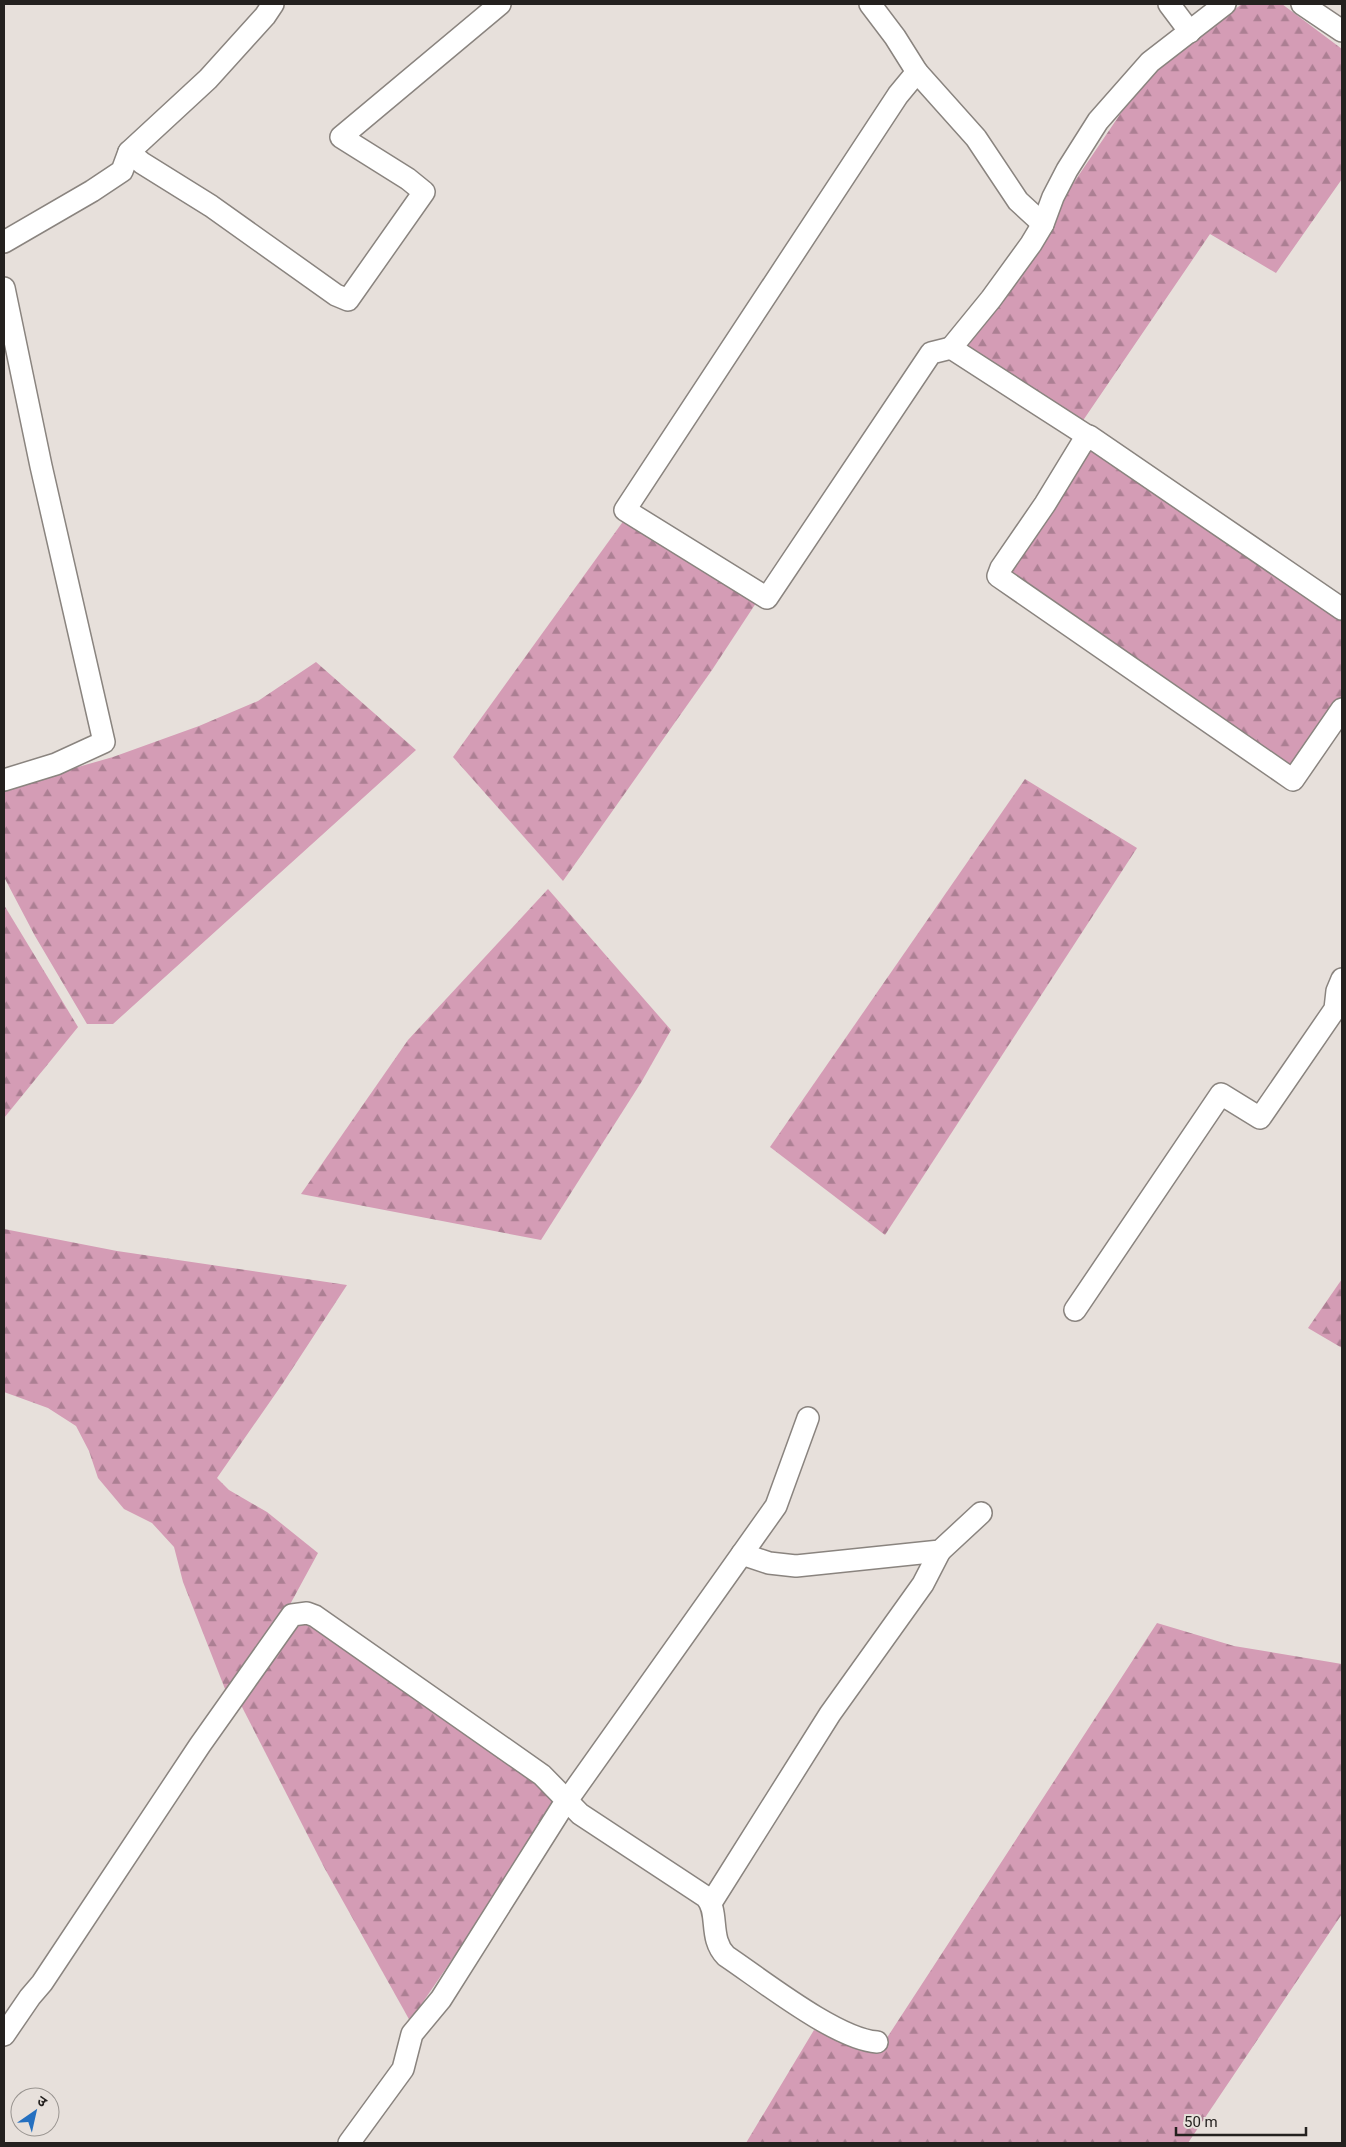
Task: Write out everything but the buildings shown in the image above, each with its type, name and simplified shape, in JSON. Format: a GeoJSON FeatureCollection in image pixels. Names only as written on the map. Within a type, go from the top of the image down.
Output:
{"type":"FeatureCollection","features":[{"type":"Feature","properties":{"kind":"street"},"geometry":{"type":"LineString","coordinates":[[4,242],[92,191],[122,170],[130,152],[208,79],[265,16],[273,4]]}},
{"type":"Feature","properties":{"kind":"street"},"geometry":{"type":"LineString","coordinates":[[130,152],[142,163],[190,192],[336,295],[348,300],[424,192],[408,179],[341,137],[500,4]]}},
{"type":"Feature","properties":{"kind":"street"},"geometry":{"type":"LineString","coordinates":[[870,4],[895,37],[917,72],[976,138],[1018,201],[1043,224]]}},
{"type":"Feature","properties":{"kind":"street"},"geometry":{"type":"LineString","coordinates":[[1169,4],[1190,32]]}},
{"type":"Feature","properties":{"kind":"street"},"geometry":{"type":"LineString","coordinates":[[917,72],[898,95],[625,510],[767,598],[931,353],[951,348],[991,299],[1043,224],[1053,197],[1067,170],[1098,122],[1150,62],[1225,4]]}},
{"type":"Feature","properties":{"kind":"street"},"geometry":{"type":"LineString","coordinates":[[1302,4],[1342,31]]}},
{"type":"Feature","properties":{"kind":"street"},"geometry":{"type":"LineString","coordinates":[[4,288],[41,466],[104,742],[56,764],[4,780]]}},
{"type":"Feature","properties":{"kind":"street"},"geometry":{"type":"LineString","coordinates":[[951,348],[1089,437],[1342,609]]}},
{"type":"Feature","properties":{"kind":"street"},"geometry":{"type":"LineString","coordinates":[[1089,437],[1081,445],[1041,510],[1001,568],[998,576],[1293,780],[1342,709]]}},
{"type":"Feature","properties":{"kind":"street"},"geometry":{"type":"LineString","coordinates":[[1075,1310],[1221,1094],[1260,1118],[1335,1010],[1337,991],[1342,978]]}},
{"type":"Feature","properties":{"kind":"street"},"geometry":{"type":"LineString","coordinates":[[349,2143],[403,2069],[412,2034],[440,1999],[568,1800],[776,1506],[808,1418]]}},
{"type":"Feature","properties":{"kind":"street"},"geometry":{"type":"LineString","coordinates":[[877,2042],[855,2036],[824,2022],[726,1956],[720,1950],[712,1924],[711,1903],[830,1714],[923,1584],[940,1551],[981,1513]]}},
{"type":"Feature","properties":{"kind":"street"},"geometry":{"type":"LineString","coordinates":[[742,1554],[769,1563],[796,1566],[940,1551]]}},
{"type":"Feature","properties":{"kind":"street"},"geometry":{"type":"LineString","coordinates":[[4,2035],[30,1997],[42,1984],[200,1745],[292,1615],[307,1613],[316,1616],[542,1775],[580,1814],[711,1903]]}},
{"type":"Feature","properties":{"kind":"green space"},"geometry":{"type":"Polygon","coordinates":[[[1242,4],[1282,4],[1342,49],[1342,179],[1276,273],[1210,234],[1082,422],[963,346],[1148,73],[1242,4]]]}},
{"type":"Feature","properties":{"kind":"green space"},"geometry":{"type":"Polygon","coordinates":[[[1093,443],[1342,612],[1342,702],[1294,774],[1004,575],[1093,443]]]}},
{"type":"Feature","properties":{"kind":"green space"},"geometry":{"type":"Polygon","coordinates":[[[627,516],[758,600],[712,670],[563,881],[453,757],[627,516]]]}},
{"type":"Feature","properties":{"kind":"green space"},"geometry":{"type":"Polygon","coordinates":[[[316,662],[416,750],[113,1024],[87,1024],[35,936],[4,877],[4,785],[50,775],[113,757],[199,726],[258,701],[316,662]]]}},
{"type":"Feature","properties":{"kind":"green space"},"geometry":{"type":"Polygon","coordinates":[[[1025,779],[1137,848],[885,1235],[770,1147],[1025,779]]]}},
{"type":"Feature","properties":{"kind":"green space"},"geometry":{"type":"Polygon","coordinates":[[[548,889],[671,1030],[642,1081],[541,1240],[301,1194],[408,1040],[548,889]]]}},
{"type":"Feature","properties":{"kind":"green space"},"geometry":{"type":"Polygon","coordinates":[[[4,905],[78,1027],[4,1118],[4,905]]]}},
{"type":"Feature","properties":{"kind":"green space"},"geometry":{"type":"Polygon","coordinates":[[[4,1229],[117,1251],[347,1285],[283,1383],[217,1478],[229,1490],[267,1512],[318,1553],[281,1621],[227,1694],[183,1582],[174,1547],[152,1523],[124,1509],[98,1478],[89,1451],[76,1426],[48,1408],[4,1392],[4,1229]]]}},
{"type":"Feature","properties":{"kind":"green space"},"geometry":{"type":"Polygon","coordinates":[[[1342,1279],[1342,1348],[1308,1328],[1342,1279]]]}},
{"type":"Feature","properties":{"kind":"green space"},"geometry":{"type":"Polygon","coordinates":[[[295,1621],[310,1623],[561,1800],[410,2021],[325,1869],[241,1705],[295,1621]]]}},
{"type":"Feature","properties":{"kind":"green space"},"geometry":{"type":"Polygon","coordinates":[[[1157,1623],[1234,1646],[1342,1664],[1342,1914],[1188,2143],[746,2143],[814,2030],[879,2050],[1157,1623]]]}}]}
